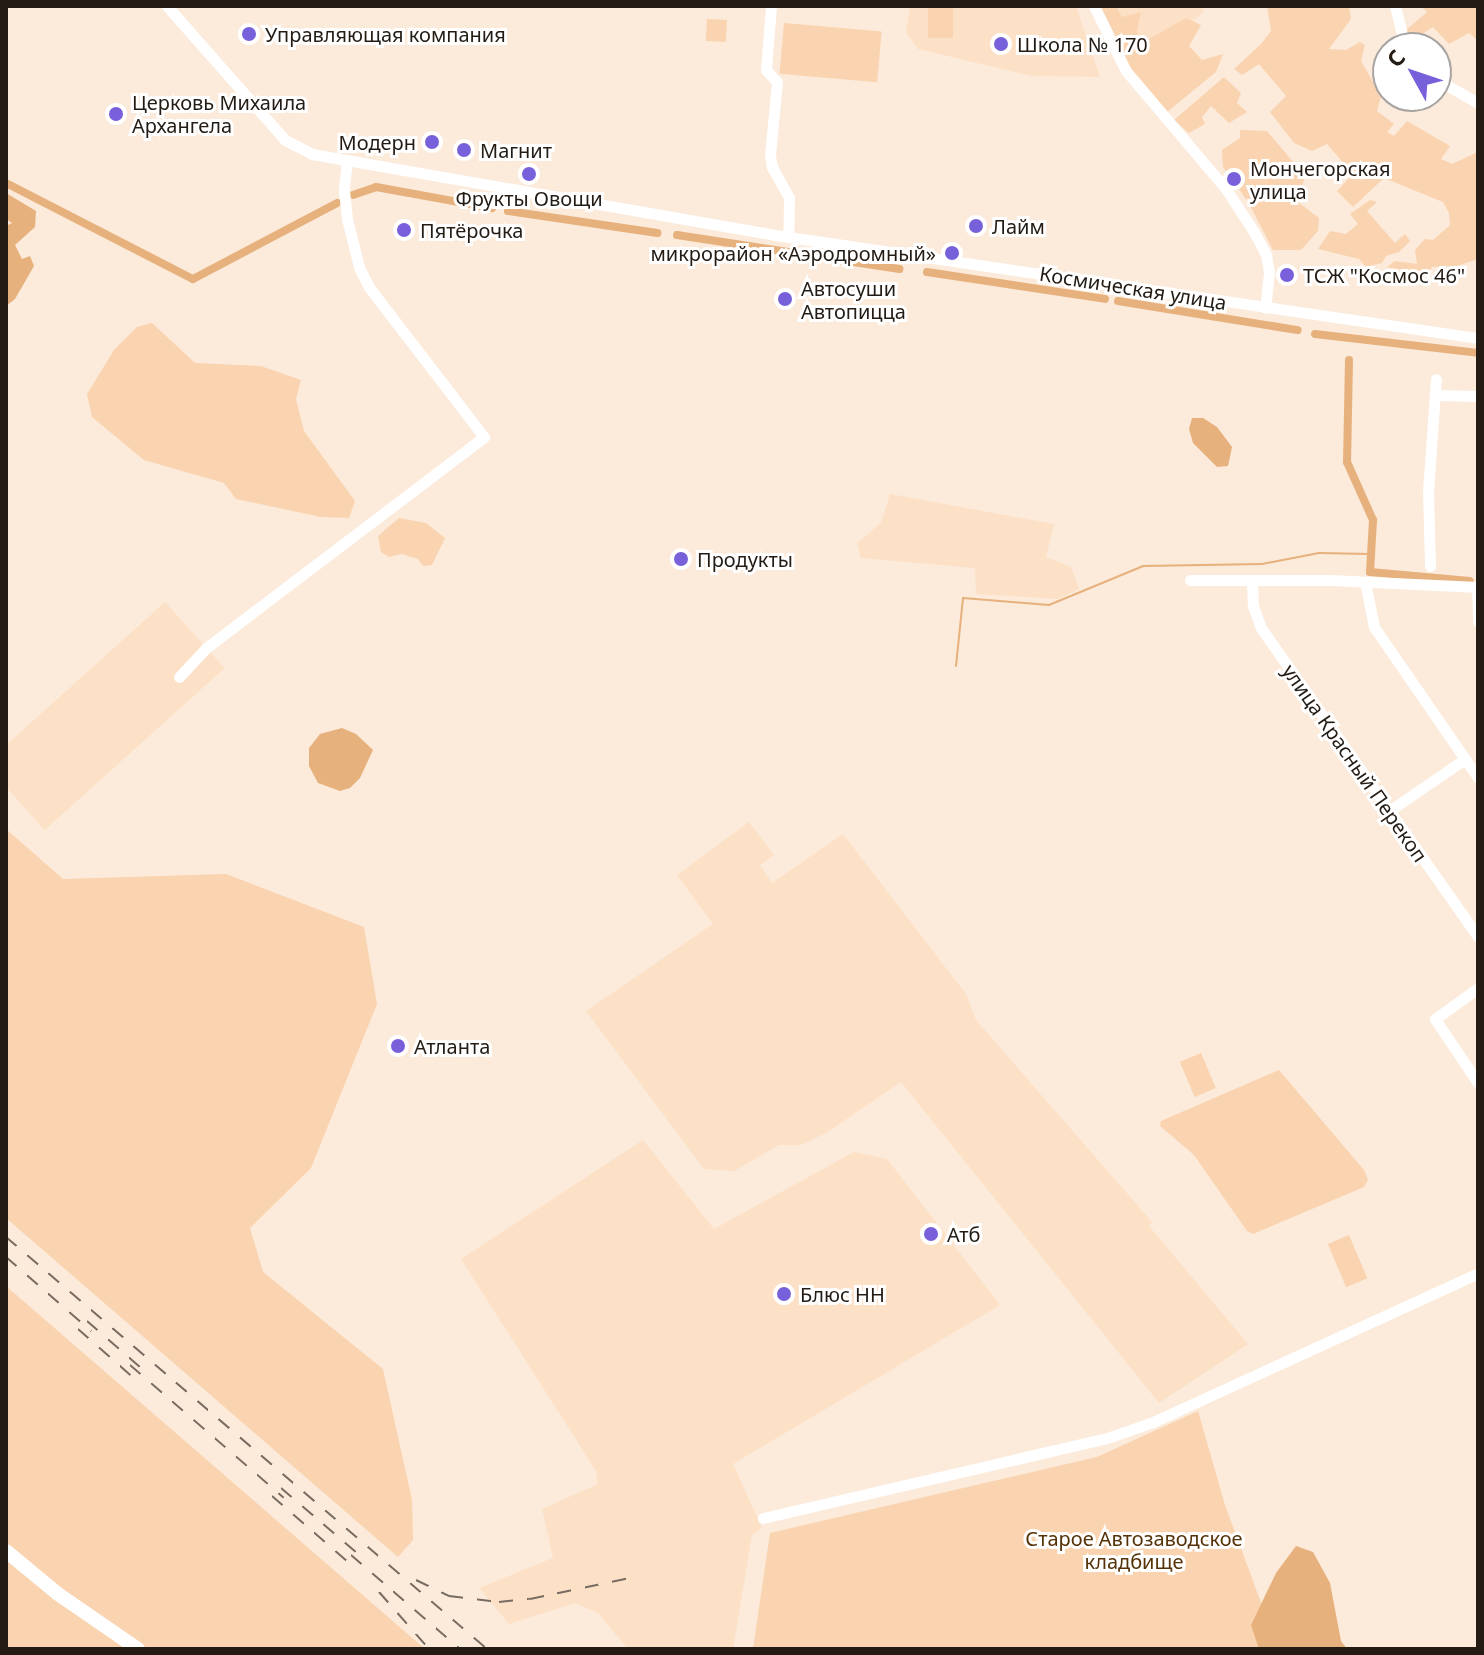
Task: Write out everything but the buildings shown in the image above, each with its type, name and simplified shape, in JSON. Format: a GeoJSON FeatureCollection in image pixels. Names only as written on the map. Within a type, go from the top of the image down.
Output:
{"type":"FeatureCollection","features":[{"type":"Feature","properties":{"kind":"main road"},"geometry":{"type":"LineString","coordinates":[[6,1551],[58,1594],[138,1649]]}},
{"type":"Feature","properties":{"kind":"street"},"geometry":{"type":"LineString","coordinates":[[167,6],[285,140],[301,150],[347,161],[345,206],[359,267],[378,299],[484,437],[206,648],[179,677]]}},
{"type":"Feature","properties":{"kind":"street"},"geometry":{"type":"LineString","coordinates":[[771,6],[766,70],[777,82],[770,155],[772,167],[789,198],[788,237]]}},
{"type":"Feature","properties":{"kind":"street"},"geometry":{"type":"LineString","coordinates":[[1094,6],[1126,71],[1226,189],[1261,243],[1269,272],[1265,308]]}},
{"type":"Feature","properties":{"kind":"street"},"geometry":{"type":"LineString","coordinates":[[1395,6],[1401,32]]}},
{"type":"Feature","properties":{"kind":"street"},"geometry":{"type":"LineString","coordinates":[[1452,88],[1478,103]]}},
{"type":"Feature","properties":{"kind":"street","name":"Космическая улица"},"geometry":{"type":"LineString","coordinates":[[347,161],[788,237],[1478,338]]}},
{"type":"Feature","properties":{"kind":"street"},"geometry":{"type":"LineString","coordinates":[[1430,566],[1428,492],[1436,379]]}},
{"type":"Feature","properties":{"kind":"street"},"geometry":{"type":"LineString","coordinates":[[1435,395],[1478,396]]}},
{"type":"Feature","properties":{"kind":"street"},"geometry":{"type":"LineString","coordinates":[[1190,580],[1477,587],[1478,622]]}},
{"type":"Feature","properties":{"kind":"street","name":"улица Красный Перекоп"},"geometry":{"type":"LineString","coordinates":[[1252,581],[1253,606],[1261,628],[1478,937]]}},
{"type":"Feature","properties":{"kind":"street"},"geometry":{"type":"LineString","coordinates":[[1365,582],[1374,627],[1478,778]]}},
{"type":"Feature","properties":{"kind":"street"},"geometry":{"type":"LineString","coordinates":[[1389,811],[1465,759]]}},
{"type":"Feature","properties":{"kind":"street"},"geometry":{"type":"LineString","coordinates":[[1478,988],[1435,1019],[1478,1083]]}},
{"type":"Feature","properties":{"kind":"street"},"geometry":{"type":"LineString","coordinates":[[763,1518],[1110,1437],[1153,1422],[1478,1273]]}},
{"type":"Feature","properties":{"kind":"shaded area","name":"Школа № 170"},"geometry":{"type":"Polygon","coordinates":[[[910,6],[1076,6],[1100,77],[1032,76],[918,49],[906,32],[910,6]]]}},
{"type":"Feature","properties":{"kind":"shaded area"},"geometry":{"type":"Polygon","coordinates":[[[1110,6],[1201,6],[1204,12],[1141,61],[1110,6]]]}},
{"type":"Feature","properties":{"kind":"shaded area"},"geometry":{"type":"Polygon","coordinates":[[[6,193],[36,211],[35,227],[15,245],[22,259],[30,256],[34,266],[15,299],[6,306],[6,226],[12,223],[6,219],[6,193]]]}},
{"type":"Feature","properties":{"kind":"shaded area"},"geometry":{"type":"Polygon","coordinates":[[[1192,418],[1203,418],[1217,427],[1232,447],[1228,466],[1217,467],[1193,443],[1189,429],[1192,418]]]}},
{"type":"Feature","properties":{"kind":"shaded area"},"geometry":{"type":"Polygon","coordinates":[[[890,494],[1054,524],[1046,557],[1071,567],[1079,589],[1058,599],[976,594],[975,568],[861,558],[857,543],[881,523],[890,494]]]}},
{"type":"Feature","properties":{"kind":"shaded area"},"geometry":{"type":"Polygon","coordinates":[[[165,602],[225,668],[45,830],[6,787],[6,745],[165,602]]]}},
{"type":"Feature","properties":{"kind":"shaded area"},"geometry":{"type":"Polygon","coordinates":[[[342,728],[356,734],[373,750],[360,778],[350,788],[340,791],[318,783],[309,766],[309,748],[320,734],[342,728]]]}},
{"type":"Feature","properties":{"kind":"shaded area"},"geometry":{"type":"Polygon","coordinates":[[[749,822],[774,855],[760,865],[772,883],[843,834],[966,994],[976,1020],[1152,1222],[1149,1226],[1248,1344],[1159,1403],[901,1082],[826,1133],[801,1145],[779,1145],[734,1171],[704,1169],[586,1011],[713,924],[677,875],[749,822]]]}},
{"type":"Feature","properties":{"kind":"shaded area"},"geometry":{"type":"Polygon","coordinates":[[[643,1140],[714,1229],[854,1152],[887,1159],[1000,1305],[733,1464],[762,1528],[752,1535],[733,1649],[628,1649],[598,1613],[575,1603],[509,1624],[479,1588],[553,1558],[542,1509],[598,1484],[596,1471],[461,1259],[643,1140]]]}},
{"type":"Feature","properties":{"kind":"shaded area"},"geometry":{"type":"Polygon","coordinates":[[[1296,1546],[1313,1552],[1330,1583],[1341,1641],[1347,1649],[1259,1649],[1251,1625],[1276,1573],[1296,1546]]]}},
{"type":"Feature","properties":{"kind":"green space"},"geometry":{"type":"Polygon","coordinates":[[[928,6],[953,6],[953,38],[928,38],[928,6]]]}},
{"type":"Feature","properties":{"kind":"green space"},"geometry":{"type":"Polygon","coordinates":[[[1099,6],[1116,6],[1122,17],[1141,12],[1137,30],[1140,44],[1186,18],[1201,25],[1189,46],[1202,60],[1223,54],[1216,72],[1167,112],[1130,71],[1099,6]]]}},
{"type":"Feature","properties":{"kind":"green space"},"geometry":{"type":"Polygon","coordinates":[[[1267,6],[1349,6],[1351,19],[1329,49],[1346,50],[1360,42],[1365,45],[1361,61],[1372,80],[1372,112],[1378,112],[1394,124],[1387,132],[1394,136],[1407,121],[1450,146],[1441,159],[1452,164],[1478,152],[1478,259],[1457,266],[1432,267],[1426,275],[1387,267],[1395,261],[1417,264],[1415,250],[1425,239],[1433,240],[1450,225],[1449,213],[1443,202],[1384,178],[1353,207],[1337,191],[1353,174],[1327,144],[1312,151],[1294,143],[1270,112],[1286,96],[1259,64],[1242,75],[1234,69],[1271,31],[1267,6]]]}},
{"type":"Feature","properties":{"kind":"green space"},"geometry":{"type":"Polygon","coordinates":[[[1421,6],[1478,6],[1478,41],[1469,33],[1452,42],[1452,32],[1438,32],[1433,27],[1425,32],[1407,32],[1427,12],[1421,6]]]}},
{"type":"Feature","properties":{"kind":"green space"},"geometry":{"type":"Polygon","coordinates":[[[707,19],[727,20],[726,42],[706,41],[707,19]]]}},
{"type":"Feature","properties":{"kind":"green space"},"geometry":{"type":"Polygon","coordinates":[[[784,23],[882,32],[877,82],[780,74],[784,23]]]}},
{"type":"Feature","properties":{"kind":"green space"},"geometry":{"type":"Polygon","coordinates":[[[1224,77],[1241,93],[1237,103],[1247,112],[1229,123],[1211,106],[1202,117],[1205,124],[1189,133],[1174,120],[1224,77]]]}},
{"type":"Feature","properties":{"kind":"green space"},"geometry":{"type":"Polygon","coordinates":[[[1240,130],[1267,131],[1305,176],[1298,202],[1319,218],[1318,231],[1301,250],[1273,250],[1248,202],[1223,167],[1222,150],[1240,138],[1240,130]]]}},
{"type":"Feature","properties":{"kind":"green space"},"geometry":{"type":"Polygon","coordinates":[[[1370,200],[1377,202],[1367,211],[1395,243],[1405,234],[1410,241],[1399,252],[1386,256],[1382,263],[1366,267],[1359,259],[1318,249],[1330,231],[1346,234],[1358,224],[1350,214],[1370,200]]]}},
{"type":"Feature","properties":{"kind":"green space"},"geometry":{"type":"Polygon","coordinates":[[[152,323],[195,363],[261,366],[301,380],[296,399],[304,431],[355,501],[349,518],[321,517],[236,499],[224,483],[144,460],[92,417],[87,394],[114,350],[137,327],[152,323]]]}},
{"type":"Feature","properties":{"kind":"green space"},"geometry":{"type":"Polygon","coordinates":[[[399,518],[426,523],[445,538],[432,565],[423,566],[418,559],[402,554],[389,557],[381,552],[378,536],[399,518]]]}},
{"type":"Feature","properties":{"kind":"green space"},"geometry":{"type":"Polygon","coordinates":[[[6,829],[63,879],[226,874],[364,927],[377,1004],[311,1168],[250,1228],[263,1272],[383,1369],[412,1500],[413,1540],[398,1557],[6,1218],[6,829]]]}},
{"type":"Feature","properties":{"kind":"green space"},"geometry":{"type":"Polygon","coordinates":[[[1201,1053],[1216,1088],[1195,1097],[1180,1062],[1201,1053]]]}},
{"type":"Feature","properties":{"kind":"green space"},"geometry":{"type":"Polygon","coordinates":[[[1279,1070],[1364,1170],[1368,1180],[1364,1187],[1253,1234],[1247,1231],[1194,1155],[1160,1126],[1161,1121],[1279,1070]]]}},
{"type":"Feature","properties":{"kind":"green space"},"geometry":{"type":"Polygon","coordinates":[[[1349,1235],[1367,1278],[1346,1287],[1328,1244],[1349,1235]]]}},
{"type":"Feature","properties":{"kind":"green space"},"geometry":{"type":"Polygon","coordinates":[[[6,1286],[425,1649],[6,1649],[6,1286]]]}},
{"type":"Feature","properties":{"kind":"green space","name":"Старое Автозаводское кладбище"},"geometry":{"type":"Polygon","coordinates":[[[1198,1411],[1225,1505],[1267,1619],[1292,1649],[753,1649],[770,1533],[1097,1457],[1198,1411]]]}},
{"type":"Feature","properties":{"kind":"waterway"},"geometry":{"type":"LineString","coordinates":[[6,183],[193,279],[337,203]]}},
{"type":"Feature","properties":{"kind":"waterway"},"geometry":{"type":"LineString","coordinates":[[353,195],[376,187],[492,208]]}},
{"type":"Feature","properties":{"kind":"waterway"},"geometry":{"type":"LineString","coordinates":[[508,211],[657,233]]}},
{"type":"Feature","properties":{"kind":"waterway"},"geometry":{"type":"LineString","coordinates":[[677,235],[899,269]]}},
{"type":"Feature","properties":{"kind":"waterway"},"geometry":{"type":"LineString","coordinates":[[927,272],[1105,299]]}},
{"type":"Feature","properties":{"kind":"waterway"},"geometry":{"type":"LineString","coordinates":[[1118,301],[1298,330]]}},
{"type":"Feature","properties":{"kind":"waterway"},"geometry":{"type":"LineString","coordinates":[[1315,334],[1478,353]]}},
{"type":"Feature","properties":{"kind":"waterway"},"geometry":{"type":"LineString","coordinates":[[1349,360],[1347,462],[1373,520],[1370,572],[1470,581]]}},
{"type":"Feature","properties":{"kind":"waterway"},"geometry":{"type":"LineString","coordinates":[[956,666],[963,598],[1049,605],[1143,566],[1262,564],[1319,553],[1370,554]]}},
{"type":"Feature","properties":{"kind":"railway"},"geometry":{"type":"LineString","coordinates":[[6,1237],[487,1649]]}},
{"type":"Feature","properties":{"kind":"railway"},"geometry":{"type":"LineString","coordinates":[[6,1257],[91,1331]]}},
{"type":"Feature","properties":{"kind":"railway"},"geometry":{"type":"LineString","coordinates":[[87,1321],[141,1368]]}},
{"type":"Feature","properties":{"kind":"railway"},"geometry":{"type":"LineString","coordinates":[[78,1329],[135,1379]]}},
{"type":"Feature","properties":{"kind":"railway"},"geometry":{"type":"LineString","coordinates":[[130,1365],[284,1498]]}},
{"type":"Feature","properties":{"kind":"railway"},"geometry":{"type":"LineString","coordinates":[[281,1488],[363,1558]]}},
{"type":"Feature","properties":{"kind":"railway"},"geometry":{"type":"LineString","coordinates":[[272,1496],[356,1569]]}},
{"type":"Feature","properties":{"kind":"railway"},"geometry":{"type":"LineString","coordinates":[[351,1555],[460,1649]]}},
{"type":"Feature","properties":{"kind":"railway"},"geometry":{"type":"LineString","coordinates":[[416,1580],[449,1596],[499,1602],[530,1599],[630,1578]]}},
{"type":"Feature","properties":{"kind":"railway"},"geometry":{"type":"LineString","coordinates":[[379,1592],[429,1649]]}},
{"type":"Feature","properties":{"kind":"place","name":"Управляющая компания"},"geometry":{"type":"Point","coordinates":[249,34]}},
{"type":"Feature","properties":{"kind":"place","name":"Школа № 170"},"geometry":{"type":"Point","coordinates":[1001,44]}},
{"type":"Feature","properties":{"kind":"place","name":"Церковь Михаила Архангела"},"geometry":{"type":"Point","coordinates":[116,114]}},
{"type":"Feature","properties":{"kind":"place","name":"Модерн"},"geometry":{"type":"Point","coordinates":[432,142]}},
{"type":"Feature","properties":{"kind":"place","name":"Магнит"},"geometry":{"type":"Point","coordinates":[464,150]}},
{"type":"Feature","properties":{"kind":"place","name":"Фрукты Овощи"},"geometry":{"type":"Point","coordinates":[529,174]}},
{"type":"Feature","properties":{"kind":"place","name":"Мончегорская улица"},"geometry":{"type":"Point","coordinates":[1234,179]}},
{"type":"Feature","properties":{"kind":"place","name":"Лайм"},"geometry":{"type":"Point","coordinates":[976,226]}},
{"type":"Feature","properties":{"kind":"place","name":"Пятёрочка"},"geometry":{"type":"Point","coordinates":[404,230]}},
{"type":"Feature","properties":{"kind":"place","name":"микрорайон «Аэродромный»"},"geometry":{"type":"Point","coordinates":[952,253]}},
{"type":"Feature","properties":{"kind":"place","name":"ТСЖ \"Космос 46\""},"geometry":{"type":"Point","coordinates":[1287,275]}},
{"type":"Feature","properties":{"kind":"place","name":"Автосуши Автопицца"},"geometry":{"type":"Point","coordinates":[785,299]}},
{"type":"Feature","properties":{"kind":"place","name":"Продукты"},"geometry":{"type":"Point","coordinates":[681,559]}},
{"type":"Feature","properties":{"kind":"place","name":"Атланта"},"geometry":{"type":"Point","coordinates":[398,1046]}},
{"type":"Feature","properties":{"kind":"place","name":"Атб"},"geometry":{"type":"Point","coordinates":[931,1234]}},
{"type":"Feature","properties":{"kind":"place","name":"Блюс НН"},"geometry":{"type":"Point","coordinates":[784,1294]}}]}
